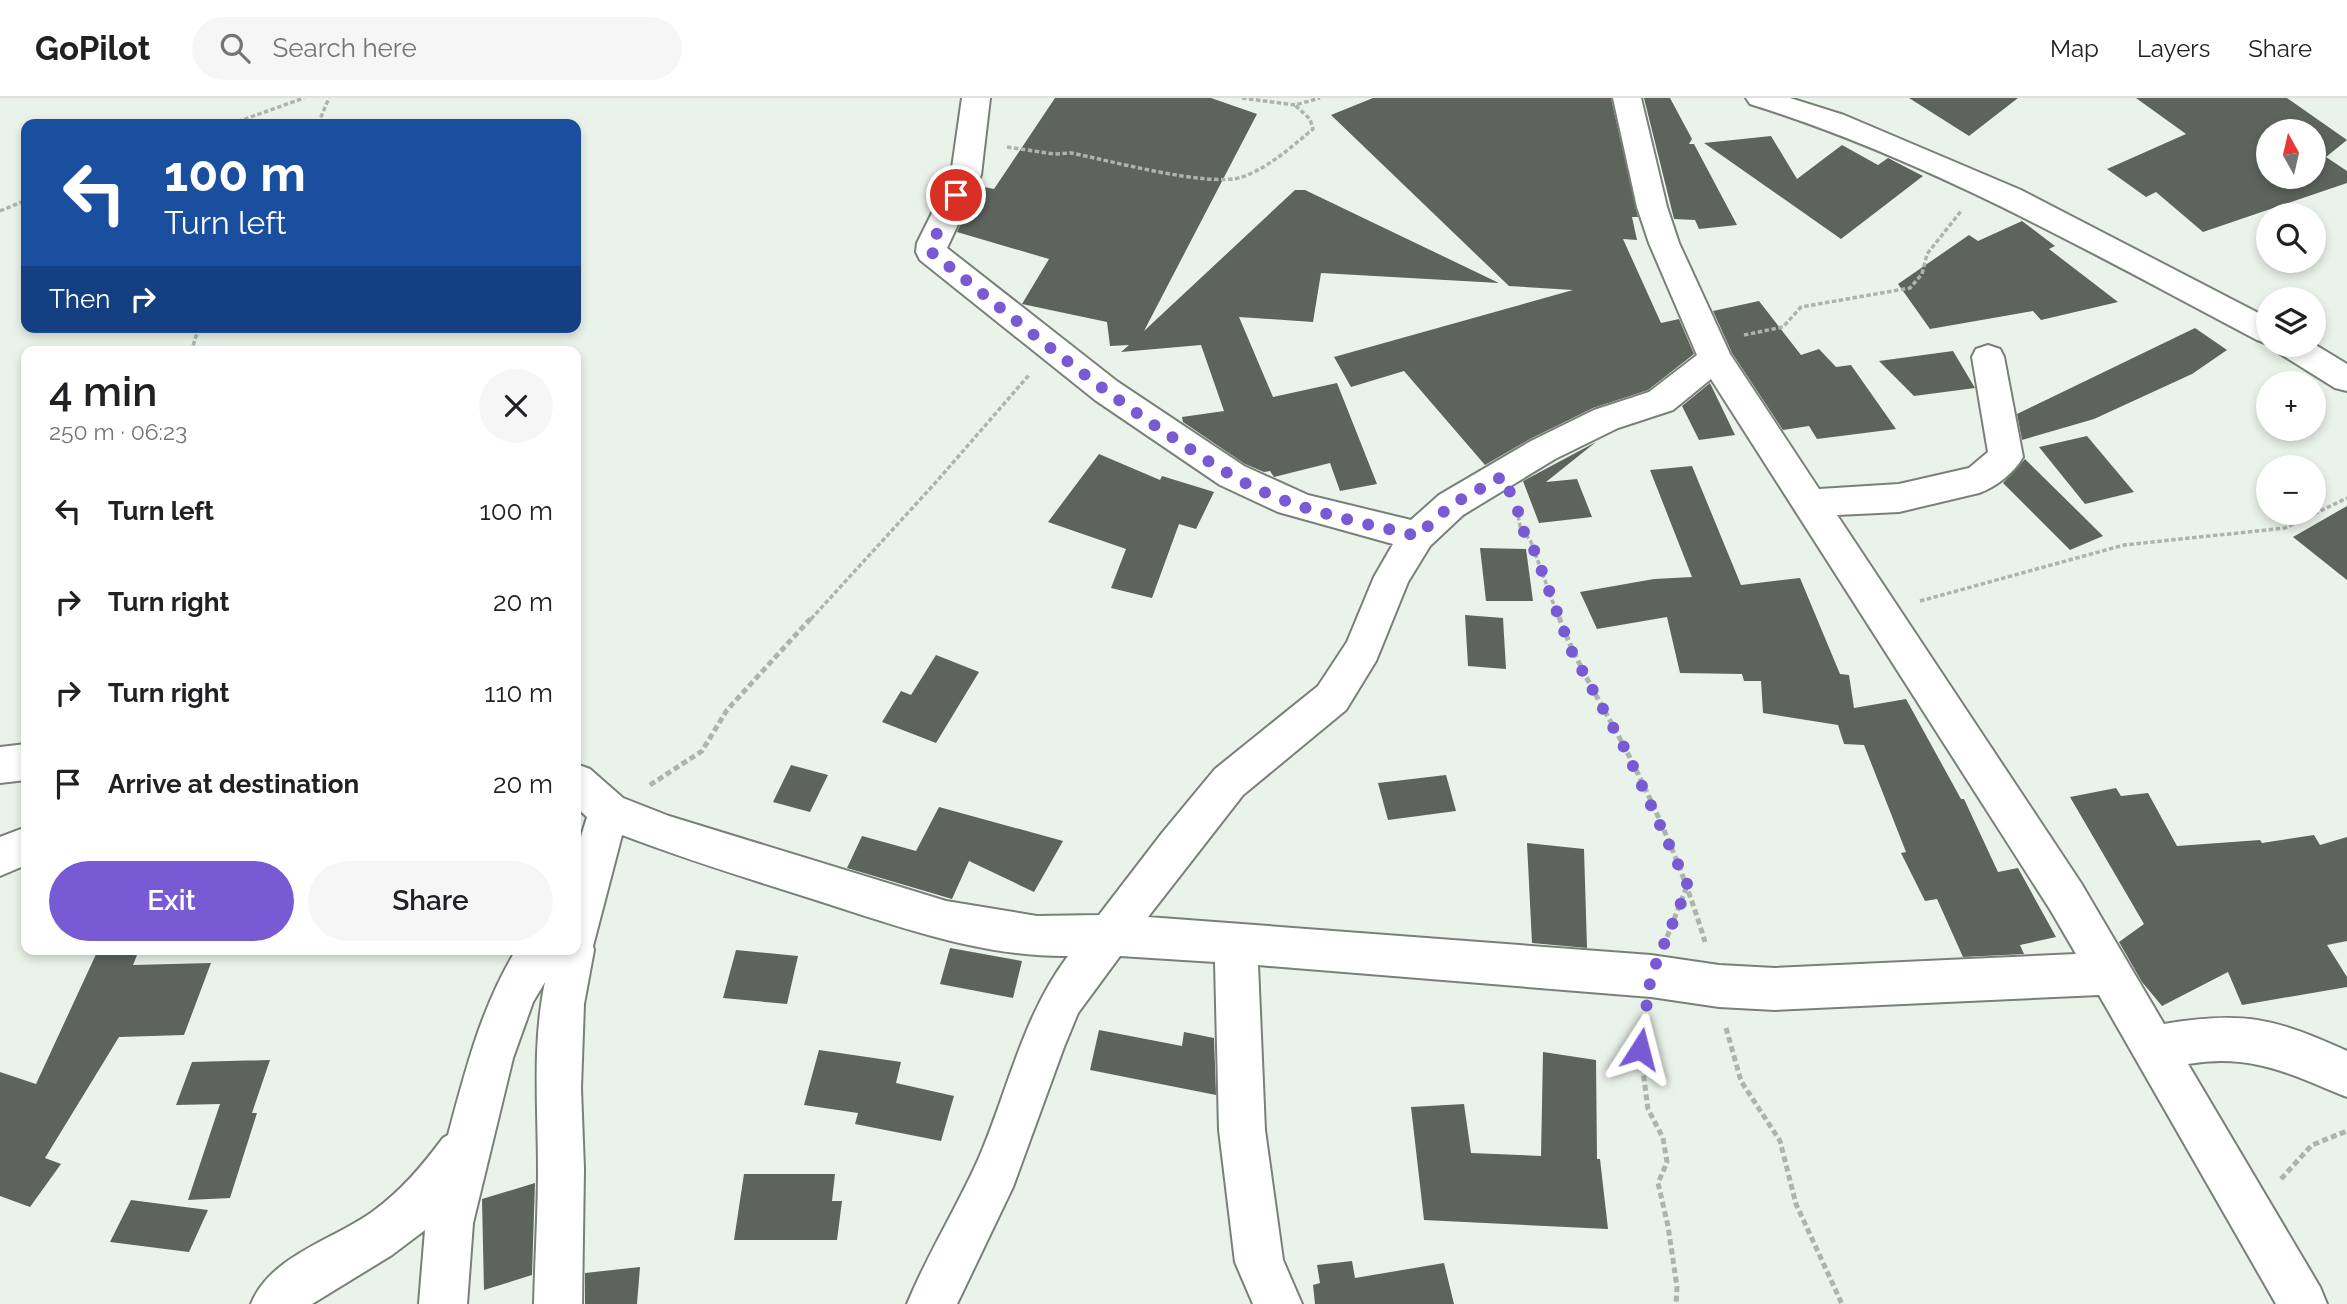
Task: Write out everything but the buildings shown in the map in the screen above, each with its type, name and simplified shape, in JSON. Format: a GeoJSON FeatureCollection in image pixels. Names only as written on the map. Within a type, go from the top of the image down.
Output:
{"type":"FeatureCollection","features":[{"type":"Feature","properties":{"kind":"street"},"geometry":{"type":"LineString","coordinates":[[976,98],[966,175],[932,243],[931,252],[1051,351],[1118,401],[1226,474],[1273,496],[1320,512],[1417,536]]}},
{"type":"Feature","properties":{"kind":"street"},"geometry":{"type":"LineString","coordinates":[[1627,98],[1652,207],[1710,347],[1807,503],[2066,897],[2303,1304]]}},
{"type":"Feature","properties":{"kind":"street"},"geometry":{"type":"LineString","coordinates":[[1760,98],[1834,121],[1983,186],[2256,326]]}},
{"type":"Feature","properties":{"kind":"street"},"geometry":{"type":"LineString","coordinates":[[931,1304],[997,1171],[1043,1042],[1063,998],[1177,846],[1229,782],[1332,698],[1363,650],[1392,577],[1417,536],[1451,505],[1543,450],[1606,419],[1661,401],[1710,347]]}},
{"type":"Feature","properties":{"kind":"street"},"geometry":{"type":"LineString","coordinates":[[2310,357],[2347,379]]}},
{"type":"Feature","properties":{"kind":"street"},"geometry":{"type":"LineString","coordinates":[[1807,503],[1899,498],[1979,479],[2006,457],[1988,358]]}},
{"type":"Feature","properties":{"kind":"street"},"geometry":{"type":"LineString","coordinates":[[0,765],[21,763]]}},
{"type":"Feature","properties":{"kind":"street"},"geometry":{"type":"LineString","coordinates":[[581,787],[608,811],[668,834],[946,921],[1037,936],[1111,935],[1236,943],[1651,976],[1719,986],[1841,987],[2109,974]]}},
{"type":"Feature","properties":{"kind":"street"},"geometry":{"type":"LineString","coordinates":[[581,896],[608,811]]}},
{"type":"Feature","properties":{"kind":"street"},"geometry":{"type":"LineString","coordinates":[[0,857],[21,848]]}},
{"type":"Feature","properties":{"kind":"street"},"geometry":{"type":"LineString","coordinates":[[1236,943],[1242,1130],[1259,1262],[1278,1304]]}},
{"type":"Feature","properties":{"kind":"street"},"geometry":{"type":"LineString","coordinates":[[443,1304],[449,1223],[491,1058],[514,991],[537,955]]}},
{"type":"Feature","properties":{"kind":"street"},"geometry":{"type":"LineString","coordinates":[[558,1304],[561,1169],[558,1088],[562,1004],[572,955]]}},
{"type":"Feature","properties":{"kind":"street"},"geometry":{"type":"LineString","coordinates":[[2152,1048],[2228,1038],[2273,1045],[2324,1063],[2347,1075]]}},
{"type":"Feature","properties":{"kind":"street"},"geometry":{"type":"LineString","coordinates":[[275,1304],[294,1285],[377,1236],[429,1196],[470,1138]]}},
{"type":"Feature","properties":{"kind":"path"},"geometry":{"type":"LineString","coordinates":[[245,119],[304,98]]}},
{"type":"Feature","properties":{"kind":"path"},"geometry":{"type":"LineString","coordinates":[[320,119],[328,98]]}},
{"type":"Feature","properties":{"kind":"path"},"geometry":{"type":"LineString","coordinates":[[1242,98],[1296,105],[1320,98]]}},
{"type":"Feature","properties":{"kind":"path"},"geometry":{"type":"LineString","coordinates":[[971,144],[1054,154],[1071,153],[1196,178],[1239,178],[1270,164],[1313,129],[1310,119],[1296,105]]}},
{"type":"Feature","properties":{"kind":"path"},"geometry":{"type":"LineString","coordinates":[[1710,347],[1745,335],[1783,327],[1801,307],[1910,288],[1922,274],[1927,254],[1983,186]]}},
{"type":"Feature","properties":{"kind":"path"},"geometry":{"type":"LineString","coordinates":[[0,211],[21,202]]}},
{"type":"Feature","properties":{"kind":"path"},"geometry":{"type":"LineString","coordinates":[[608,811],[702,751],[727,710],[937,481],[1051,351]]}},
{"type":"Feature","properties":{"kind":"path"},"geometry":{"type":"LineString","coordinates":[[1503,476],[1518,511],[1520,526],[1531,542],[1571,650],[1626,751],[1688,886],[1719,986],[1727,1034],[1741,1081],[1780,1141],[1796,1204],[1842,1304]]}},
{"type":"Feature","properties":{"kind":"path"},"geometry":{"type":"LineString","coordinates":[[1879,613],[2124,545],[2285,528],[2347,498]]}},
{"type":"Feature","properties":{"kind":"path"},"geometry":{"type":"LineString","coordinates":[[1676,1304],[1677,1287],[1668,1226],[1658,1183],[1667,1162],[1663,1139],[1648,1109],[1640,1049],[1651,976],[1688,886]]}},
{"type":"Feature","properties":{"kind":"route"},"geometry":{"type":"LineString","coordinates":[[956,195],[932,243],[931,252],[1051,351],[1118,401],[1226,474],[1273,496],[1320,512],[1417,536],[1451,505],[1503,476],[1518,511],[1520,526],[1531,542],[1571,650],[1626,751],[1688,886],[1651,976],[1640,1049]]}}]}
